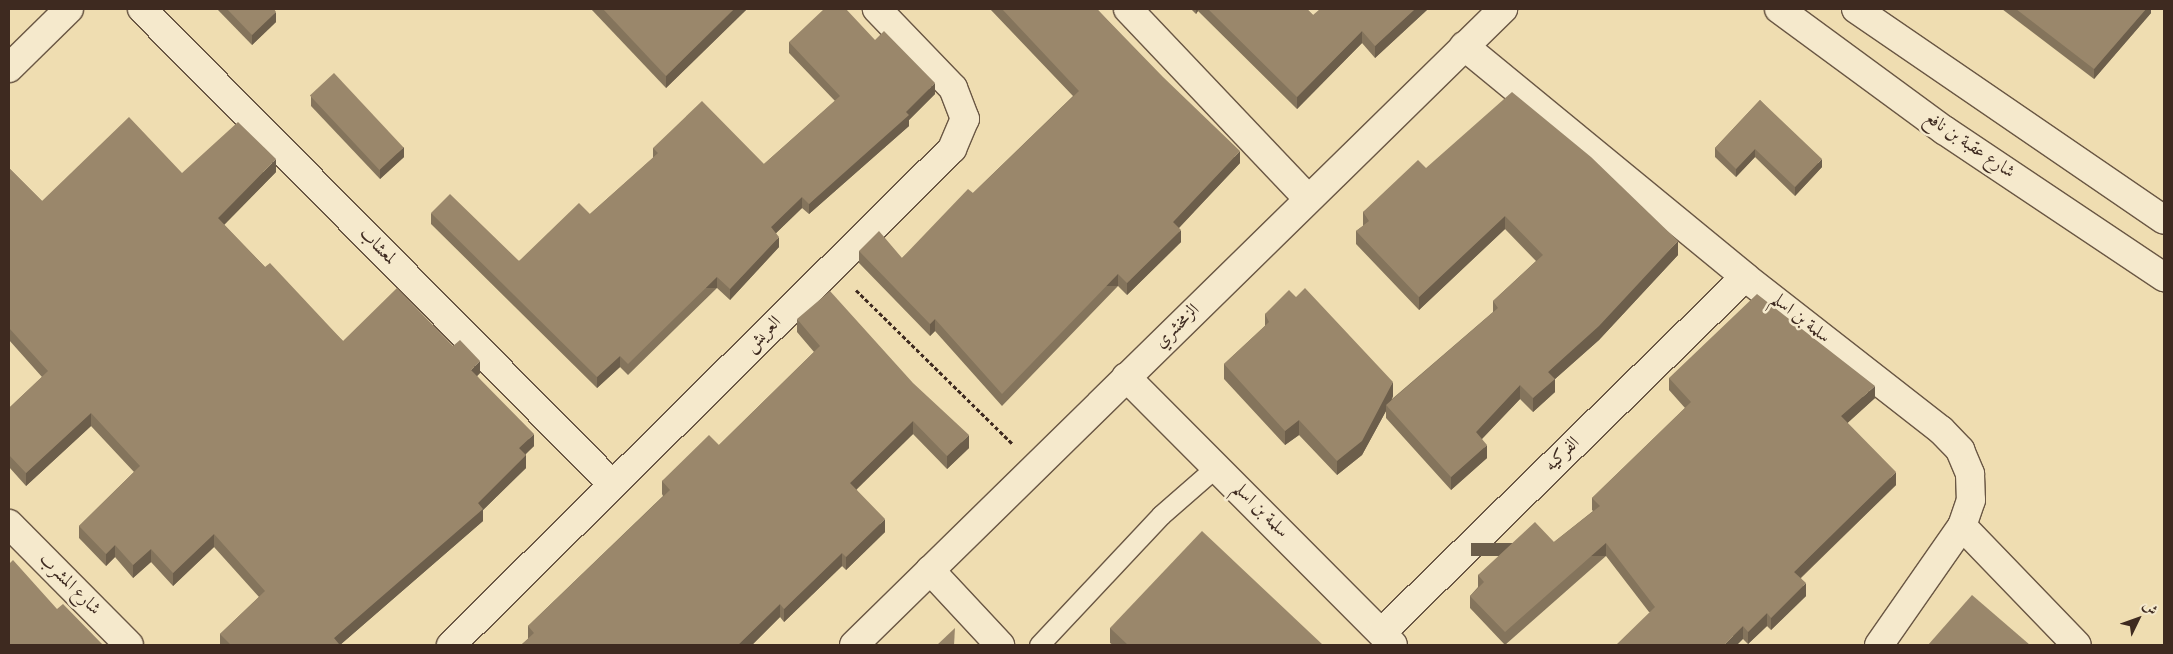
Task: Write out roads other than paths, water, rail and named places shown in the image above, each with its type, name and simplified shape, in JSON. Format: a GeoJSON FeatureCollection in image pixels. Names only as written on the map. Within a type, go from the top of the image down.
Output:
{"type":"FeatureCollection","features":[{"type":"Feature","properties":{"kind":"street"},"geometry":{"type":"LineString","coordinates":[[9,68],[69,9]]}},
{"type":"Feature","properties":{"kind":"street","name":"لمعشاب"},"geometry":{"type":"LineString","coordinates":[[142,9],[612,484]]}},
{"type":"Feature","properties":{"kind":"street","name":"العريش"},"geometry":{"type":"LineString","coordinates":[[451,645],[952,149],[965,119],[953,88],[877,9]]}},
{"type":"Feature","properties":{"kind":"street"},"geometry":{"type":"LineString","coordinates":[[1128,9],[1308,200]]}},
{"type":"Feature","properties":{"kind":"street","name":"الزمخشري"},"geometry":{"type":"LineString","coordinates":[[854,645],[1503,9]]}},
{"type":"Feature","properties":{"kind":"street","name":"شارع عقبة بن نافع"},"geometry":{"type":"LineString","coordinates":[[1779,9],[1944,130],[2164,277]]}},
{"type":"Feature","properties":{"kind":"street"},"geometry":{"type":"LineString","coordinates":[[1856,9],[2164,220]]}},
{"type":"Feature","properties":{"kind":"street","name":"سلمة بن اسلم"},"geometry":{"type":"LineString","coordinates":[[1464,46],[1745,277],[1941,430],[1960,450],[1970,474],[1971,500],[1962,526],[1879,645]]}},
{"type":"Feature","properties":{"kind":"street","name":"الفركيه"},"geometry":{"type":"LineString","coordinates":[[1387,639],[1745,277]]}},
{"type":"Feature","properties":{"kind":"street","name":"سلمة بن اسلم"},"geometry":{"type":"LineString","coordinates":[[1126,377],[1387,639]]}},
{"type":"Feature","properties":{"kind":"street","name":"شارع المشرب"},"geometry":{"type":"LineString","coordinates":[[9,524],[129,645]]}},
{"type":"Feature","properties":{"kind":"street"},"geometry":{"type":"LineString","coordinates":[[1962,526],[2077,645]]}},
{"type":"Feature","properties":{"kind":"street"},"geometry":{"type":"LineString","coordinates":[[930,570],[1000,645]]}},
{"type":"Feature","properties":{"kind":"lane"},"geometry":{"type":"LineString","coordinates":[[1039,645],[1161,515],[1216,467]]}}]}
